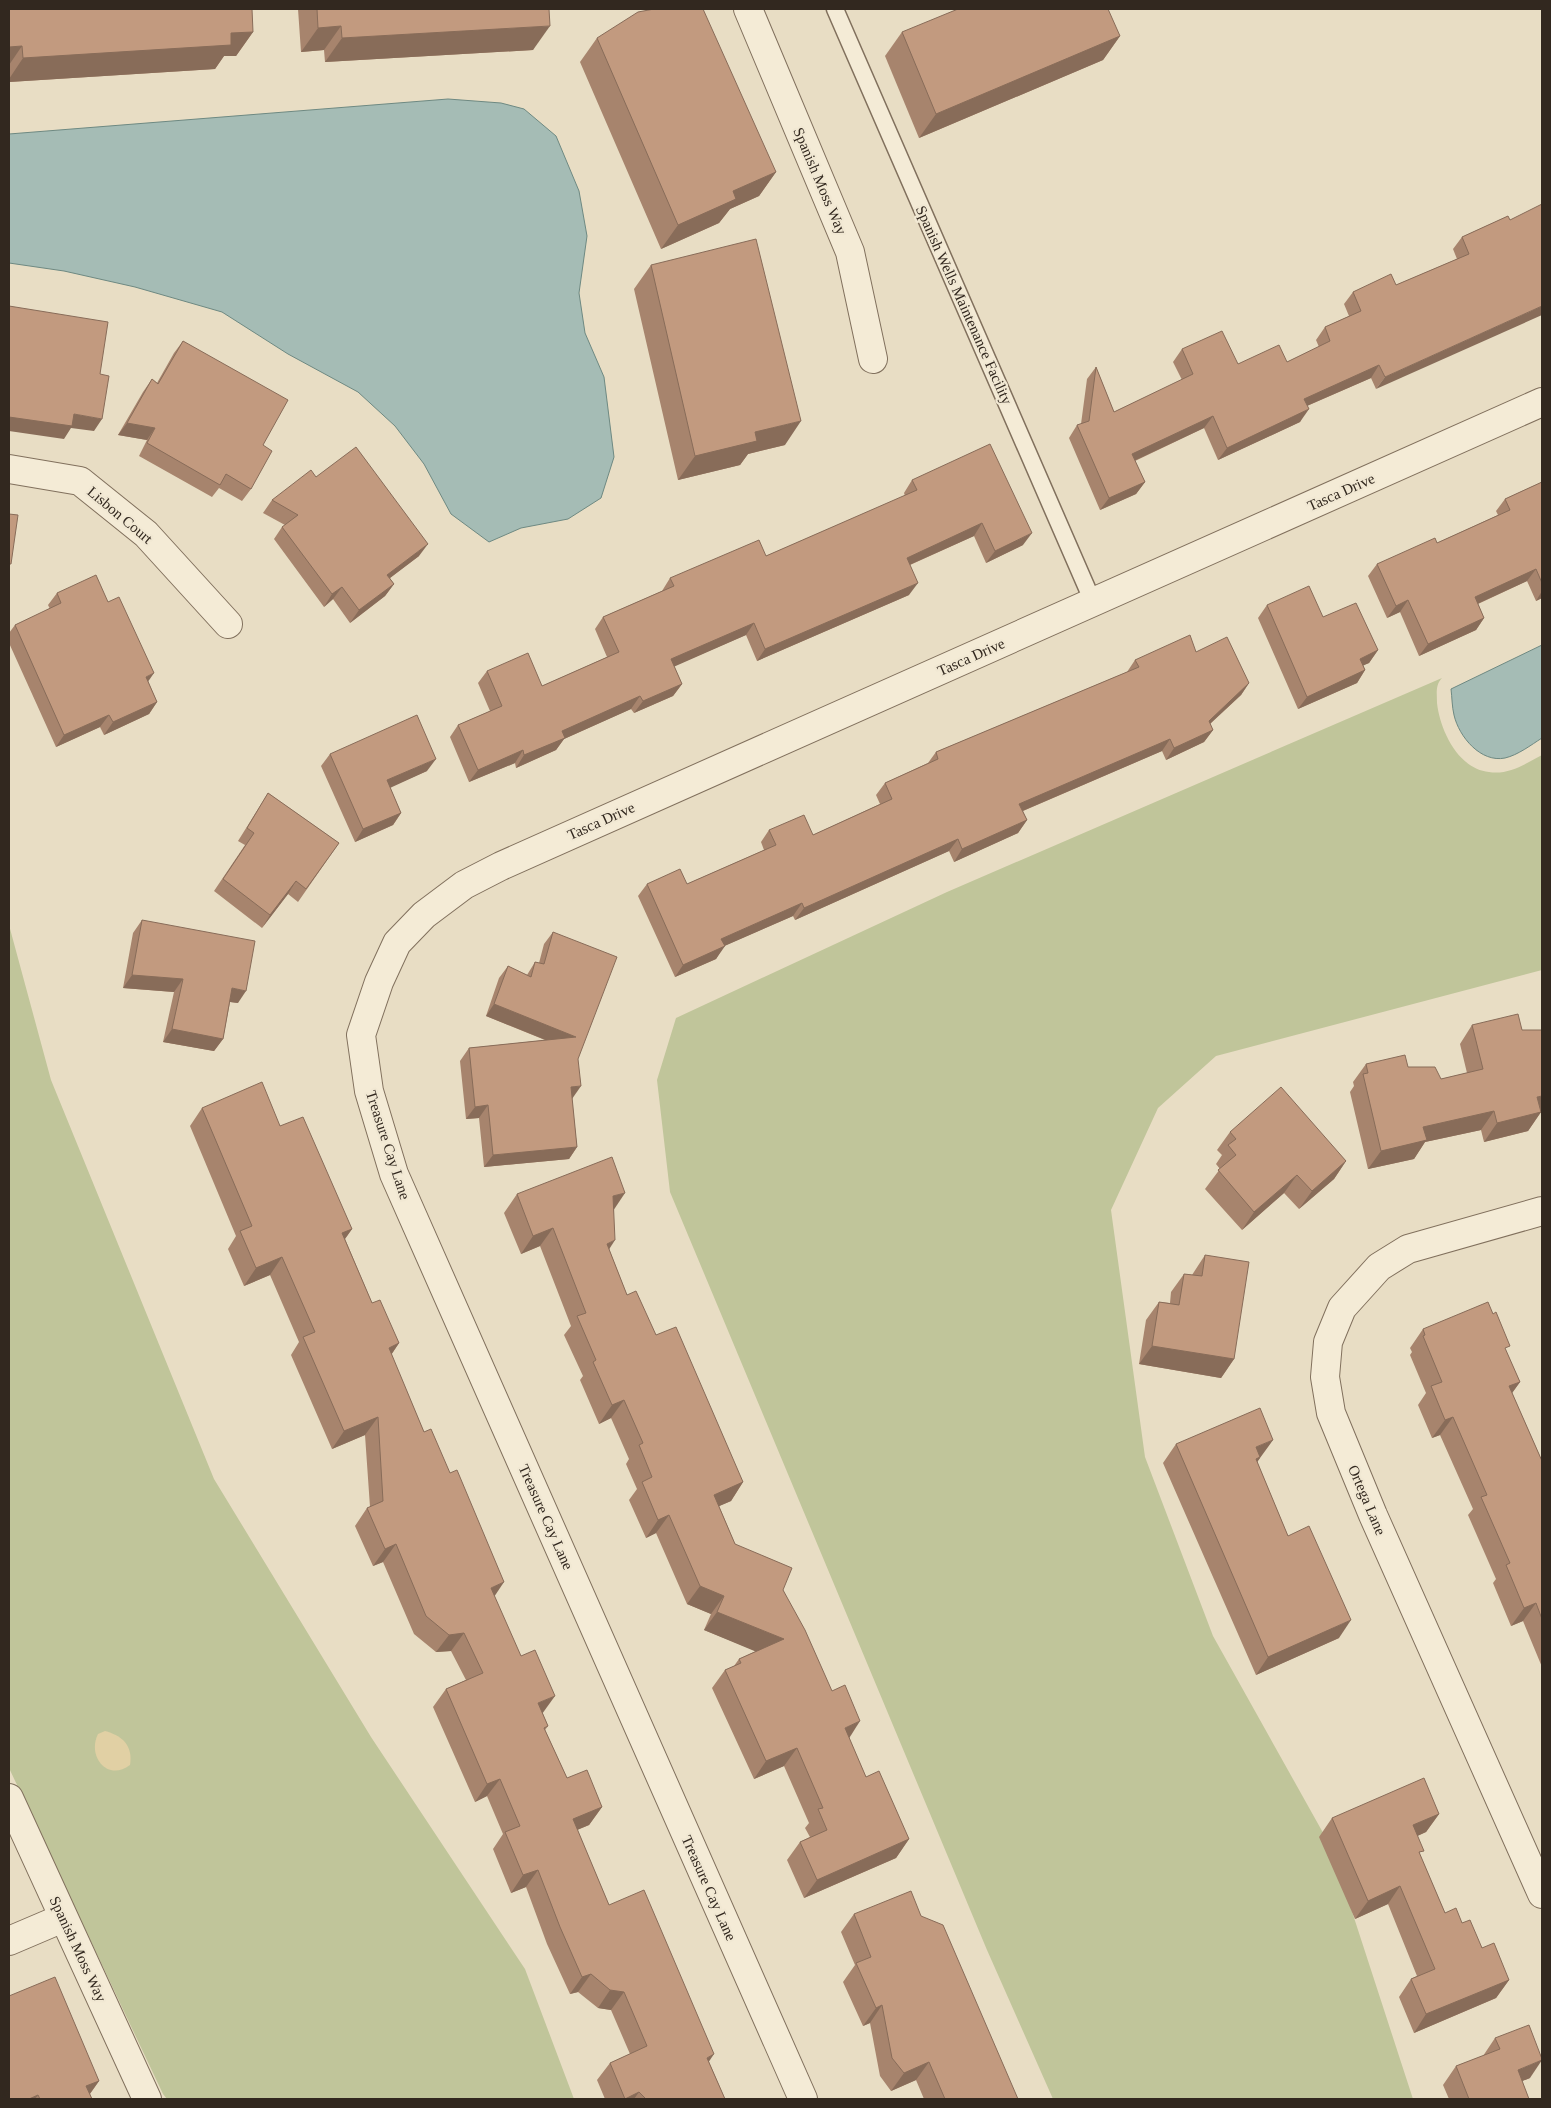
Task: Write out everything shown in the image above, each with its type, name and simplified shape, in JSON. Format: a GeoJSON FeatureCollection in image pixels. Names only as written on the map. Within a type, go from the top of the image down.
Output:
{"type":"FeatureCollection","features":[{"type":"Feature","properties":{"kind":"street","name":"Spanish Moss Way"},"geometry":{"type":"LineString","coordinates":[[748,9],[850,252],[874,359]]}},
{"type":"Feature","properties":{"kind":"street","name":"Tasca Drive"},"geometry":{"type":"LineString","coordinates":[[410,930],[424,915],[464,885],[501,866],[1542,402]]}},
{"type":"Feature","properties":{"kind":"street","name":"Lisbon Court"},"geometry":{"type":"LineString","coordinates":[[9,469],[80,481],[146,534],[228,624]]}},
{"type":"Feature","properties":{"kind":"street","name":"Treasure Cay Lane"},"geometry":{"type":"LineString","coordinates":[[410,930],[397,943],[379,982],[361,1035],[369,1092],[394,1174],[803,2099]]}},
{"type":"Feature","properties":{"kind":"street","name":"Ortega Lane"},"geometry":{"type":"LineString","coordinates":[[1542,1212],[1408,1249],[1379,1267],[1342,1308],[1328,1342],[1325,1378],[1332,1413],[1373,1515],[1542,1894]]}},
{"type":"Feature","properties":{"kind":"street","name":"Spanish Moss Way"},"geometry":{"type":"LineString","coordinates":[[9,1798],[147,2099]]}},
{"type":"Feature","properties":{"kind":"street"},"geometry":{"type":"LineString","coordinates":[[9,1941],[63,1918]]}},
{"type":"Feature","properties":{"kind":"lane","name":"Spanish Wells Maintenance Facility"},"geometry":{"type":"LineString","coordinates":[[835,9],[1093,602]]}},
{"type":"Feature","properties":{"kind":"green space"},"geometry":{"type":"Polygon","coordinates":[[[1442,678],[1437,687],[1437,703],[1442,725],[1453,746],[1468,764],[1478,769],[1496,773],[1517,768],[1542,755],[1542,970],[1216,1056],[1158,1108],[1111,1210],[1145,1457],[1213,1636],[1331,1847],[1413,2099],[1053,2099],[987,1950],[670,1192],[657,1080],[676,1018],[947,892],[1442,678]]]}},
{"type":"Feature","properties":{"kind":"green space"},"geometry":{"type":"Polygon","coordinates":[[[9,925],[51,1080],[214,1479],[371,1737],[525,1969],[574,2099],[167,2099],[163,2094],[9,1768],[9,925]]]}},
{"type":"Feature","properties":{"kind":"sand"},"geometry":{"type":"Polygon","coordinates":[[[105,1731],[122,1739],[128,1747],[131,1758],[130,1765],[114,1770],[101,1764],[95,1751],[95,1742],[98,1734],[105,1731]]]}},
{"type":"Feature","properties":{"kind":"water"},"geometry":{"type":"Polygon","coordinates":[[[448,99],[501,103],[524,109],[556,136],[579,191],[587,236],[579,293],[585,333],[604,377],[614,457],[601,498],[568,519],[521,528],[489,542],[451,514],[424,464],[395,426],[358,392],[288,354],[222,312],[135,287],[64,271],[9,263],[9,134],[448,99]]]}},
{"type":"Feature","properties":{"kind":"water"},"geometry":{"type":"Polygon","coordinates":[[[1542,645],[1542,738],[1520,752],[1505,758],[1488,756],[1472,747],[1461,732],[1453,712],[1451,689],[1542,645]]]}},
{"type":"Feature","properties":{"kind":"building"},"geometry":{"type":"Polygon","coordinates":[[[9,9],[252,9],[253,32],[231,33],[231,45],[23,58],[22,46],[9,47],[9,9]]]}},
{"type":"Feature","properties":{"kind":"building"},"geometry":{"type":"Polygon","coordinates":[[[317,9],[549,9],[550,26],[342,38],[341,26],[318,28],[317,9]]]}},
{"type":"Feature","properties":{"kind":"building"},"geometry":{"type":"Polygon","coordinates":[[[654,9],[703,9],[776,172],[733,191],[736,199],[678,225],[597,38],[638,12],[654,9]]]}},
{"type":"Feature","properties":{"kind":"building"},"geometry":{"type":"Polygon","coordinates":[[[958,9],[1108,9],[1120,36],[936,114],[902,32],[958,9]]]}},
{"type":"Feature","properties":{"kind":"building"},"geometry":{"type":"Polygon","coordinates":[[[1542,204],[1542,306],[1385,377],[1379,365],[1304,399],[1309,409],[1227,448],[1213,416],[1132,454],[1145,482],[1109,498],[1077,425],[1089,421],[1096,367],[1114,412],[1193,374],[1182,349],[1222,331],[1238,364],[1279,345],[1287,362],[1330,341],[1325,327],[1361,311],[1353,292],[1391,274],[1396,285],[1469,254],[1462,237],[1508,216],[1510,220],[1542,204]]]}},
{"type":"Feature","properties":{"kind":"building"},"geometry":{"type":"Polygon","coordinates":[[[756,239],[801,421],[755,432],[757,441],[695,456],[651,265],[756,239]]]}},
{"type":"Feature","properties":{"kind":"building"},"geometry":{"type":"Polygon","coordinates":[[[9,306],[108,322],[100,374],[109,376],[102,419],[74,414],[72,426],[9,417],[9,306]]]}},
{"type":"Feature","properties":{"kind":"building"},"geometry":{"type":"Polygon","coordinates":[[[183,341],[288,400],[263,445],[272,451],[251,489],[226,474],[220,485],[147,443],[155,428],[127,423],[152,379],[158,384],[183,341]]]}},
{"type":"Feature","properties":{"kind":"building"},"geometry":{"type":"Polygon","coordinates":[[[990,444],[1032,533],[995,551],[982,523],[907,558],[918,583],[765,649],[754,623],[671,659],[682,684],[643,701],[640,696],[562,731],[565,738],[524,755],[523,750],[478,770],[458,725],[502,706],[487,671],[528,653],[542,686],[619,652],[603,617],[674,586],[670,578],[759,540],[766,556],[917,490],[912,480],[990,444]]]}},
{"type":"Feature","properties":{"kind":"building"},"geometry":{"type":"Polygon","coordinates":[[[356,447],[428,544],[387,575],[394,584],[359,610],[342,587],[332,594],[282,527],[298,515],[272,500],[311,470],[316,477],[356,447]]]}},
{"type":"Feature","properties":{"kind":"building"},"geometry":{"type":"Polygon","coordinates":[[[1542,482],[1542,583],[1536,569],[1475,597],[1484,618],[1428,644],[1408,600],[1396,606],[1377,564],[1435,538],[1437,543],[1510,510],[1505,499],[1542,482]]]}},
{"type":"Feature","properties":{"kind":"building"},"geometry":{"type":"Polygon","coordinates":[[[9,514],[18,515],[11,564],[9,564],[9,514]]]}},
{"type":"Feature","properties":{"kind":"building"},"geometry":{"type":"Polygon","coordinates":[[[96,575],[108,602],[119,597],[154,673],[146,677],[157,702],[113,722],[109,715],[64,735],[15,625],[61,603],[57,593],[96,575]]]}},
{"type":"Feature","properties":{"kind":"building"},"geometry":{"type":"Polygon","coordinates":[[[1309,586],[1323,617],[1356,603],[1378,650],[1360,659],[1365,670],[1307,697],[1267,605],[1309,586]]]}},
{"type":"Feature","properties":{"kind":"building"},"geometry":{"type":"Polygon","coordinates":[[[1190,635],[1196,652],[1227,637],[1249,683],[1209,721],[1213,730],[1174,748],[1170,739],[1019,804],[1027,820],[962,849],[958,839],[804,908],[802,903],[721,939],[725,946],[683,965],[647,884],[680,869],[687,884],[776,845],[769,830],[804,815],[813,835],[892,799],[885,783],[938,759],[936,752],[1139,667],[1135,660],[1190,635]]]}},
{"type":"Feature","properties":{"kind":"building"},"geometry":{"type":"Polygon","coordinates":[[[417,715],[436,759],[387,780],[401,813],[363,829],[330,754],[417,715]]]}},
{"type":"Feature","properties":{"kind":"building"},"geometry":{"type":"Polygon","coordinates":[[[268,793],[339,843],[306,889],[296,881],[270,915],[223,879],[254,833],[247,828],[268,793]]]}},
{"type":"Feature","properties":{"kind":"building"},"geometry":{"type":"Polygon","coordinates":[[[142,920],[255,941],[246,991],[232,988],[223,1039],[172,1029],[183,979],[132,975],[142,920]]]}},
{"type":"Feature","properties":{"kind":"building"},"geometry":{"type":"Polygon","coordinates":[[[553,932],[617,957],[578,1059],[581,1086],[571,1087],[577,1147],[493,1155],[488,1105],[475,1107],[469,1048],[576,1037],[494,1004],[508,966],[531,977],[535,962],[544,964],[553,932]]]}},
{"type":"Feature","properties":{"kind":"building"},"geometry":{"type":"Polygon","coordinates":[[[1518,1014],[1522,1030],[1542,1030],[1542,1096],[1537,1097],[1541,1112],[1497,1123],[1494,1111],[1423,1127],[1427,1140],[1381,1151],[1363,1074],[1368,1073],[1366,1064],[1405,1055],[1408,1067],[1435,1067],[1441,1079],[1483,1069],[1472,1025],[1518,1014]]]}},
{"type":"Feature","properties":{"kind":"building"},"geometry":{"type":"Polygon","coordinates":[[[262,1082],[280,1126],[303,1117],[352,1229],[342,1233],[372,1303],[380,1300],[399,1343],[389,1348],[424,1432],[431,1429],[450,1473],[457,1470],[504,1582],[491,1588],[521,1656],[535,1650],[555,1696],[538,1703],[548,1726],[544,1728],[567,1778],[587,1770],[602,1807],[573,1819],[609,1905],[644,1890],[714,2054],[707,2058],[725,2099],[646,2099],[639,2092],[625,2099],[610,2063],[647,2046],[624,1992],[610,1990],[591,1974],[582,1977],[538,1870],[523,1875],[505,1832],[520,1826],[500,1779],[487,1784],[446,1689],[483,1673],[464,1633],[449,1635],[426,1616],[396,1544],[385,1549],[367,1508],[383,1501],[378,1417],[344,1431],[303,1337],[315,1332],[282,1257],[256,1268],[240,1231],[252,1226],[202,1108],[262,1082]]]}},
{"type":"Feature","properties":{"kind":"building"},"geometry":{"type":"Polygon","coordinates":[[[1281,1087],[1346,1161],[1312,1191],[1297,1175],[1254,1212],[1218,1170],[1236,1155],[1228,1145],[1236,1139],[1230,1132],[1281,1087]]]}},
{"type":"Feature","properties":{"kind":"building"},"geometry":{"type":"Polygon","coordinates":[[[612,1157],[625,1193],[613,1196],[615,1240],[607,1244],[627,1295],[636,1291],[656,1335],[676,1327],[743,1482],[714,1495],[735,1544],[792,1568],[783,1590],[805,1630],[832,1691],[845,1685],[860,1721],[845,1728],[866,1777],[879,1771],[909,1839],[817,1880],[800,1842],[827,1830],[818,1809],[823,1808],[797,1748],[766,1761],[725,1670],[741,1663],[739,1659],[784,1639],[717,1612],[724,1596],[700,1586],[669,1515],[658,1520],[642,1482],[652,1477],[639,1445],[643,1443],[624,1400],[612,1405],[593,1362],[596,1360],[577,1316],[586,1313],[553,1228],[533,1236],[517,1194],[612,1157]]]}},
{"type":"Feature","properties":{"kind":"building"},"geometry":{"type":"Polygon","coordinates":[[[1205,1255],[1249,1262],[1234,1359],[1152,1346],[1159,1302],[1179,1305],[1184,1274],[1202,1276],[1205,1255]]]}},
{"type":"Feature","properties":{"kind":"building"},"geometry":{"type":"Polygon","coordinates":[[[1488,1302],[1493,1314],[1496,1312],[1510,1346],[1505,1348],[1520,1382],[1509,1386],[1542,1461],[1542,1619],[1536,1603],[1524,1608],[1506,1565],[1510,1563],[1481,1497],[1487,1495],[1453,1417],[1445,1420],[1431,1386],[1442,1382],[1423,1336],[1425,1335],[1423,1329],[1488,1302]]]}},
{"type":"Feature","properties":{"kind":"building"},"geometry":{"type":"Polygon","coordinates":[[[1260,1408],[1273,1440],[1256,1447],[1260,1457],[1256,1459],[1288,1536],[1309,1526],[1351,1620],[1268,1657],[1176,1444],[1260,1408]]]}},
{"type":"Feature","properties":{"kind":"building"},"geometry":{"type":"Polygon","coordinates":[[[1424,1778],[1439,1814],[1413,1825],[1424,1851],[1419,1852],[1445,1913],[1456,1908],[1462,1923],[1470,1920],[1482,1948],[1494,1943],[1509,1980],[1426,2014],[1411,1979],[1435,1969],[1400,1886],[1368,1901],[1332,1818],[1424,1778]]]}},
{"type":"Feature","properties":{"kind":"building"},"geometry":{"type":"Polygon","coordinates":[[[911,1891],[921,1916],[943,1925],[1018,2099],[945,2099],[929,2062],[904,2073],[892,2058],[882,2005],[876,2008],[856,1963],[871,1957],[854,1914],[911,1891]]]}},
{"type":"Feature","properties":{"kind":"building"},"geometry":{"type":"Polygon","coordinates":[[[55,1977],[99,2081],[86,2086],[92,2099],[40,2099],[38,2095],[29,2099],[9,2099],[9,1996],[55,1977]]]}},
{"type":"Feature","properties":{"kind":"building"},"geometry":{"type":"Polygon","coordinates":[[[1529,2025],[1542,2060],[1518,2070],[1529,2099],[1469,2099],[1456,2066],[1500,2049],[1495,2038],[1529,2025]]]}}]}
